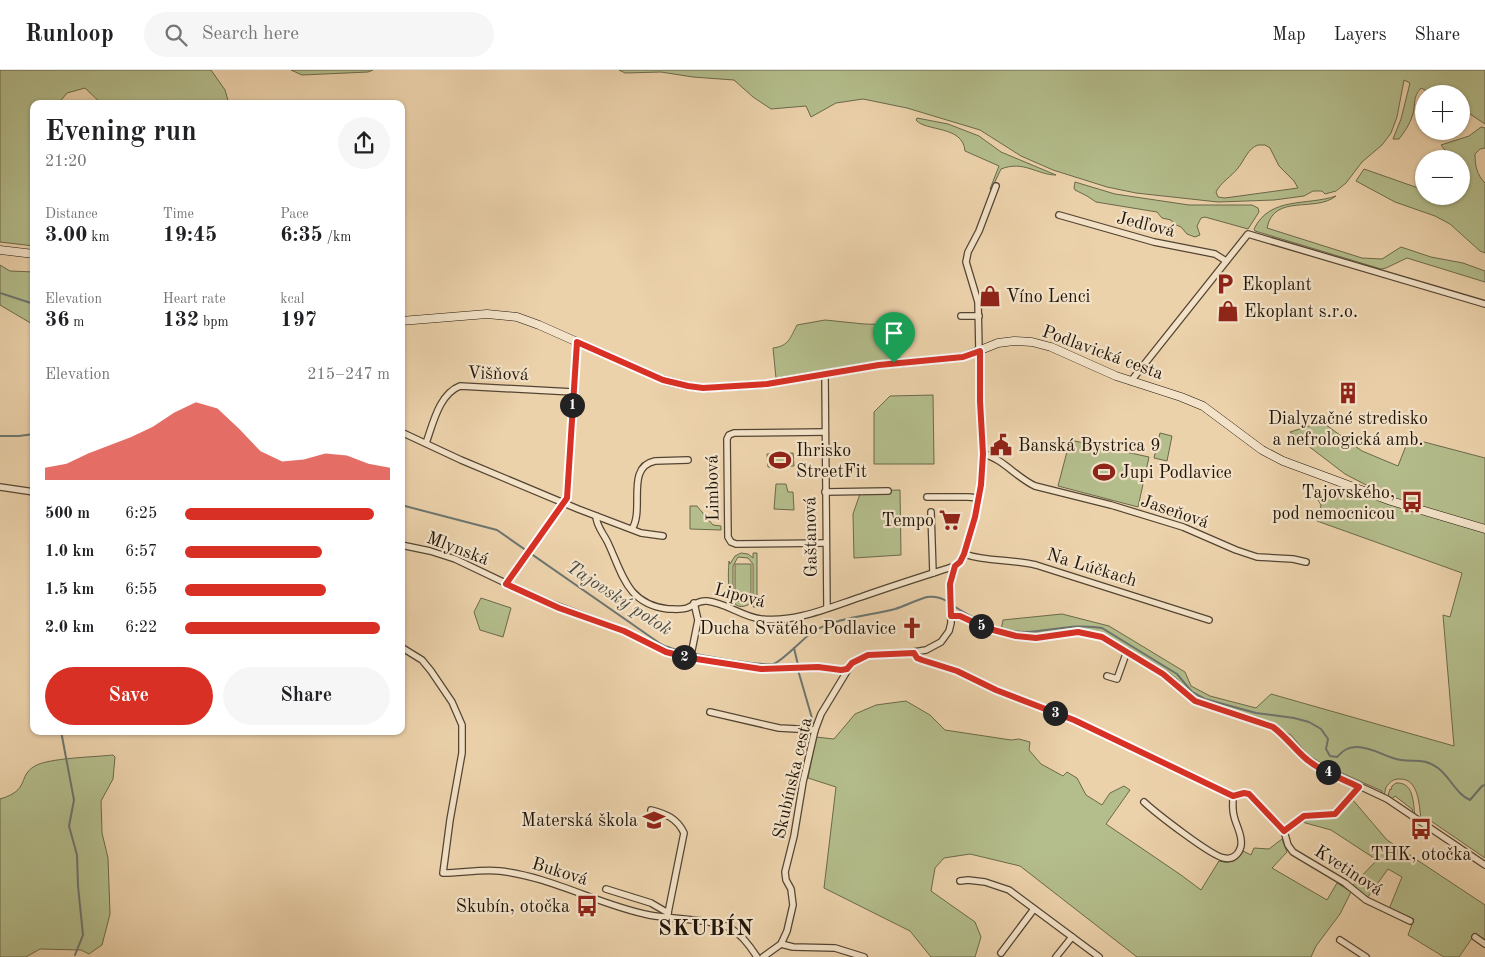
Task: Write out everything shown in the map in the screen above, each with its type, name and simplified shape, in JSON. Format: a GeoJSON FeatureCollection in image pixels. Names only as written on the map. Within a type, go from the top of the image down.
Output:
{"type":"FeatureCollection","features":[{"type":"Feature","properties":{"kind":"main road"},"geometry":{"type":"LineString","coordinates":[[0,250],[30,254]]}},
{"type":"Feature","properties":{"kind":"main road","name":"Podlavická cesta"},"geometry":{"type":"LineString","coordinates":[[405,322],[498,314],[528,320],[663,380],[688,386],[745,386],[825,375],[879,365],[963,357],[998,343],[1014,340],[1032,342],[1051,347],[1103,371],[1203,406],[1256,446],[1283,461],[1391,501],[1485,529]]}},
{"type":"Feature","properties":{"kind":"street"},"geometry":{"type":"LineString","coordinates":[[996,186],[982,223],[968,252],[966,262],[978,297],[980,409],[983,454],[979,498],[975,517],[964,554],[960,562],[955,566],[950,584],[951,616],[960,616],[986,628],[1016,636],[1036,638],[1065,633],[1092,633],[1102,637],[1163,674],[1195,701],[1265,724],[1283,735],[1305,758],[1319,768],[1387,799],[1485,865]]}},
{"type":"Feature","properties":{"kind":"street","name":"Jedľová"},"geometry":{"type":"LineString","coordinates":[[1059,215],[1146,240],[1215,254],[1226,261]]}},
{"type":"Feature","properties":{"kind":"street"},"geometry":{"type":"LineString","coordinates":[[1131,381],[1248,234],[1485,304]]}},
{"type":"Feature","properties":{"kind":"street"},"geometry":{"type":"LineString","coordinates":[[961,316],[979,316]]}},
{"type":"Feature","properties":{"kind":"street"},"geometry":{"type":"LineString","coordinates":[[506,584],[567,498],[577,342]]}},
{"type":"Feature","properties":{"kind":"street","name":"Gaštanová"},"geometry":{"type":"LineString","coordinates":[[825,375],[827,608]]}},
{"type":"Feature","properties":{"kind":"street","name":"Višňová"},"geometry":{"type":"LineString","coordinates":[[426,443],[443,400],[452,390],[460,386],[573,392]]}},
{"type":"Feature","properties":{"kind":"street","name":"Limbová"},"geometry":{"type":"LineString","coordinates":[[825,432],[734,433],[729,435],[727,439],[728,537],[731,542],[736,544],[825,543]]}},
{"type":"Feature","properties":{"kind":"street"},"geometry":{"type":"LineString","coordinates":[[405,434],[462,460],[596,516],[646,534],[663,536]]}},
{"type":"Feature","properties":{"kind":"street","name":"Jaseňová"},"geometry":{"type":"LineString","coordinates":[[983,454],[994,459],[1034,486],[1102,502],[1183,527],[1257,557],[1288,558],[1306,562]]}},
{"type":"Feature","properties":{"kind":"street"},"geometry":{"type":"LineString","coordinates":[[632,529],[637,518],[638,476],[642,467],[655,461],[688,460]]}},
{"type":"Feature","properties":{"kind":"street"},"geometry":{"type":"LineString","coordinates":[[0,487],[30,491]]}},
{"type":"Feature","properties":{"kind":"street"},"geometry":{"type":"LineString","coordinates":[[825,492],[888,490]]}},
{"type":"Feature","properties":{"kind":"street"},"geometry":{"type":"LineString","coordinates":[[926,497],[979,498]]}},
{"type":"Feature","properties":{"kind":"street"},"geometry":{"type":"LineString","coordinates":[[931,512],[933,573]]}},
{"type":"Feature","properties":{"kind":"street","name":"Lipová"},"geometry":{"type":"LineString","coordinates":[[596,516],[598,526],[608,543],[621,575],[630,588],[640,599],[667,609],[683,609],[702,600],[762,619],[802,615],[955,566]]}},
{"type":"Feature","properties":{"kind":"street","name":"Mlynská"},"geometry":{"type":"LineString","coordinates":[[405,546],[448,557],[559,608],[624,631],[666,652],[690,658],[761,669],[818,667],[835,670],[847,669]]}},
{"type":"Feature","properties":{"kind":"street","name":"Na Lúčkach"},"geometry":{"type":"LineString","coordinates":[[964,554],[973,557],[1036,565],[1209,620]]}},
{"type":"Feature","properties":{"kind":"street"},"geometry":{"type":"LineString","coordinates":[[692,650],[698,620],[694,603]]}},
{"type":"Feature","properties":{"kind":"street","name":"Skubínska cesta"},"geometry":{"type":"LineString","coordinates":[[781,944],[787,931],[793,905],[791,889],[786,880],[785,872],[794,836],[803,782],[815,730],[821,714],[852,663],[868,655],[914,653],[926,650],[941,642],[949,631],[951,616]]}},
{"type":"Feature","properties":{"kind":"street","name":"Buková"},"geometry":{"type":"LineString","coordinates":[[405,649],[422,660],[431,671],[452,702],[462,725],[462,753],[443,873],[490,870],[510,872],[548,882],[648,915],[667,915],[724,926],[731,929],[748,943],[757,957]]}},
{"type":"Feature","properties":{"kind":"street"},"geometry":{"type":"LineString","coordinates":[[1107,676],[1118,679],[1127,651]]}},
{"type":"Feature","properties":{"kind":"street"},"geometry":{"type":"LineString","coordinates":[[914,653],[917,658],[957,671],[996,690],[1074,720],[1233,796],[1233,814],[1241,837],[1241,843],[1236,854],[1232,858],[1220,857],[1180,830],[1144,802]]}},
{"type":"Feature","properties":{"kind":"street"},"geometry":{"type":"LineString","coordinates":[[710,712],[779,728],[815,730]]}},
{"type":"Feature","properties":{"kind":"street","name":"Kvetinová"},"geometry":{"type":"LineString","coordinates":[[1284,831],[1304,816],[1335,814],[1359,787]]}},
{"type":"Feature","properties":{"kind":"street","name":"Kvetinová"},"geometry":{"type":"LineString","coordinates":[[1233,796],[1244,793],[1249,794],[1284,831],[1288,845],[1293,852],[1345,884],[1374,905],[1410,921]]}},
{"type":"Feature","properties":{"kind":"street"},"geometry":{"type":"LineString","coordinates":[[651,810],[671,817],[682,828],[684,833],[667,915]]}},
{"type":"Feature","properties":{"kind":"street"},"geometry":{"type":"LineString","coordinates":[[960,881],[976,880],[1001,886],[1099,957]]}},
{"type":"Feature","properties":{"kind":"street","name":"Buková"},"geometry":{"type":"LineString","coordinates":[[606,889],[651,903],[667,915]]}},
{"type":"Feature","properties":{"kind":"street"},"geometry":{"type":"LineString","coordinates":[[1001,953],[1034,909]]}},
{"type":"Feature","properties":{"kind":"street"},"geometry":{"type":"LineString","coordinates":[[1056,957],[1072,937]]}},
{"type":"Feature","properties":{"kind":"street"},"geometry":{"type":"LineString","coordinates":[[1476,938],[1485,944]]}},
{"type":"Feature","properties":{"kind":"street"},"geometry":{"type":"LineString","coordinates":[[1340,940],[1366,957]]}},
{"type":"Feature","properties":{"kind":"street"},"geometry":{"type":"LineString","coordinates":[[763,957],[781,944],[793,947],[835,948],[864,957]]}},
{"type":"Feature","properties":{"kind":"green space"},"geometry":{"type":"Polygon","coordinates":[[[0,70],[211,70],[225,90],[228,100],[98,100],[85,88],[67,93],[61,100],[30,100],[30,246],[0,242],[0,70]]]}},
{"type":"Feature","properties":{"kind":"green space"},"geometry":{"type":"Polygon","coordinates":[[[291,70],[373,70],[368,72],[302,75],[291,70]]]}},
{"type":"Feature","properties":{"kind":"green space"},"geometry":{"type":"Polygon","coordinates":[[[619,70],[1485,70],[1485,124],[1470,114],[1470,85],[1415,85],[1413,114],[1409,124],[1399,139],[1393,139],[1401,119],[1410,83],[1404,80],[1397,117],[1391,133],[1382,145],[1362,162],[1346,183],[1336,191],[1325,194],[1322,191],[1313,191],[1304,196],[1274,200],[1218,202],[1136,193],[1107,187],[1053,170],[1021,156],[980,130],[907,108],[863,99],[836,103],[811,117],[806,106],[771,109],[753,97],[734,80],[661,72],[625,73],[619,70]],[[1258,145],[1249,152],[1238,168],[1218,188],[1216,192],[1218,197],[1225,198],[1298,188],[1294,181],[1279,166],[1270,148],[1265,145],[1258,145]]]}},
{"type":"Feature","properties":{"kind":"green space"},"geometry":{"type":"Polygon","coordinates":[[[917,118],[948,124],[979,136],[1001,152],[1056,175],[1024,167],[1009,167],[1001,169],[991,190],[999,166],[965,151],[963,143],[958,137],[944,130],[921,124],[916,120],[917,118]]]}},
{"type":"Feature","properties":{"kind":"green space"},"geometry":{"type":"Polygon","coordinates":[[[1481,127],[1485,128],[1485,148],[1480,149],[1475,154],[1475,158],[1478,173],[1485,183],[1485,253],[1480,251],[1450,224],[1435,216],[1395,202],[1356,181],[1364,169],[1415,187],[1415,205],[1470,205],[1470,150],[1445,150],[1441,145],[1457,140],[1470,140],[1470,135],[1481,127]]]}},
{"type":"Feature","properties":{"kind":"green space"},"geometry":{"type":"Polygon","coordinates":[[[1075,182],[1115,194],[1189,205],[1252,205],[1258,208],[1259,212],[1248,229],[1205,217],[1201,218],[1197,226],[1200,235],[1195,237],[1187,234],[1171,220],[1162,218],[1157,212],[1096,202],[1075,190],[1075,182]]]}},
{"type":"Feature","properties":{"kind":"green space"},"geometry":{"type":"Polygon","coordinates":[[[1336,196],[1327,201],[1286,207],[1271,217],[1267,228],[1362,258],[1382,259],[1401,247],[1431,257],[1463,263],[1485,271],[1485,282],[1407,258],[1381,269],[1255,231],[1254,229],[1269,211],[1290,204],[1336,196]]]}},
{"type":"Feature","properties":{"kind":"green space"},"geometry":{"type":"Polygon","coordinates":[[[0,265],[10,271],[30,272],[30,323],[0,305],[0,265]]]}},
{"type":"Feature","properties":{"kind":"green space"},"geometry":{"type":"Polygon","coordinates":[[[825,320],[903,325],[902,351],[898,352],[899,358],[776,378],[773,348],[786,343],[797,325],[825,320]]]}},
{"type":"Feature","properties":{"kind":"green space"},"geometry":{"type":"Polygon","coordinates":[[[933,395],[934,464],[874,464],[874,412],[890,396],[933,395]]]}},
{"type":"Feature","properties":{"kind":"green space"},"geometry":{"type":"Polygon","coordinates":[[[1322,422],[1362,451],[1398,466],[1409,438],[1485,458],[1485,858],[1431,821],[1428,824],[1421,819],[1417,793],[1411,783],[1406,780],[1397,779],[1392,781],[1386,787],[1384,796],[1381,794],[1382,791],[1324,765],[1307,754],[1291,735],[1259,721],[1260,718],[1202,702],[1189,693],[1167,671],[1105,634],[1086,630],[1026,634],[1001,630],[1003,620],[1062,614],[1109,626],[1185,672],[1191,686],[1210,696],[1256,708],[1271,694],[1454,746],[1443,615],[1450,617],[1462,573],[1317,521],[1321,505],[1312,490],[1367,496],[1370,487],[1345,474],[1290,432],[1322,422]]]}},
{"type":"Feature","properties":{"kind":"green space"},"geometry":{"type":"Polygon","coordinates":[[[1160,433],[1172,436],[1167,461],[1154,458],[1160,433]]]}},
{"type":"Feature","properties":{"kind":"green space","name":"Jupi Podlavice"},"geometry":{"type":"Polygon","coordinates":[[[1070,440],[1149,457],[1138,507],[1058,486],[1070,440]]]}},
{"type":"Feature","properties":{"kind":"green space","name":"Ihrisko StreetFit"},"geometry":{"type":"Polygon","coordinates":[[[793,453],[794,466],[768,467],[767,454],[793,453]]]}},
{"type":"Feature","properties":{"kind":"green space"},"geometry":{"type":"Polygon","coordinates":[[[776,484],[786,484],[788,492],[793,492],[794,510],[774,509],[776,484]]]}},
{"type":"Feature","properties":{"kind":"green space"},"geometry":{"type":"Polygon","coordinates":[[[900,490],[901,555],[854,558],[853,514],[861,491],[900,490]]]}},
{"type":"Feature","properties":{"kind":"green space"},"geometry":{"type":"Polygon","coordinates":[[[690,506],[697,506],[713,525],[721,526],[721,530],[690,529],[690,506]]]}},
{"type":"Feature","properties":{"kind":"green space"},"geometry":{"type":"Polygon","coordinates":[[[741,553],[748,554],[753,558],[753,553],[757,553],[757,607],[753,607],[753,602],[744,606],[737,606],[733,601],[729,585],[729,561],[730,564],[735,556],[741,553]],[[738,557],[733,566],[733,594],[737,601],[743,603],[748,601],[753,595],[753,564],[748,558],[738,557]]]}},
{"type":"Feature","properties":{"kind":"green space"},"geometry":{"type":"Polygon","coordinates":[[[735,564],[751,564],[751,595],[735,595],[735,564]]]}},
{"type":"Feature","properties":{"kind":"green space"},"geometry":{"type":"Polygon","coordinates":[[[481,598],[511,608],[503,637],[480,630],[474,612],[481,598]]]}},
{"type":"Feature","properties":{"kind":"green space"},"geometry":{"type":"Polygon","coordinates":[[[906,701],[930,715],[945,730],[1030,742],[1029,750],[1041,764],[1063,776],[1067,772],[1077,778],[1086,795],[1102,805],[1110,793],[1124,786],[1130,790],[1106,824],[1201,890],[1219,861],[1233,861],[1243,851],[1251,855],[1254,848],[1269,849],[1282,839],[1287,852],[1272,868],[1327,900],[1337,883],[1351,892],[1340,914],[1316,946],[1311,957],[1137,957],[1020,866],[970,854],[944,858],[935,868],[931,891],[975,922],[981,937],[975,957],[931,957],[910,931],[824,888],[836,787],[808,778],[816,737],[834,739],[855,714],[876,705],[906,701]]]}},
{"type":"Feature","properties":{"kind":"green space"},"geometry":{"type":"Polygon","coordinates":[[[113,755],[115,757],[113,779],[101,801],[102,833],[108,858],[110,914],[102,945],[89,954],[81,950],[40,949],[26,957],[0,957],[0,799],[16,791],[26,774],[41,763],[113,755]]]}},
{"type":"Feature","properties":{"kind":"green space"},"geometry":{"type":"Polygon","coordinates":[[[1396,783],[1406,786],[1412,794],[1415,816],[1411,813],[1413,810],[1395,796],[1392,799],[1388,796],[1390,789],[1396,783]]]}},
{"type":"Feature","properties":{"kind":"green space"},"geometry":{"type":"Polygon","coordinates":[[[1352,799],[1387,840],[1485,905],[1485,940],[1475,934],[1459,957],[1444,957],[1408,935],[1414,919],[1389,909],[1402,877],[1388,869],[1367,898],[1353,885],[1377,860],[1331,830],[1302,822],[1334,817],[1344,810],[1352,799]]]}},
{"type":"Feature","properties":{"kind":"waterway"},"geometry":{"type":"LineString","coordinates":[[0,293],[30,303]]}},
{"type":"Feature","properties":{"kind":"waterway","name":"Tajovský potok"},"geometry":{"type":"LineString","coordinates":[[0,436],[30,435]]}},
{"type":"Feature","properties":{"kind":"waterway","name":"Tajovský potok"},"geometry":{"type":"LineString","coordinates":[[405,506],[497,530],[661,644],[676,650],[704,656],[773,664],[823,626],[853,617],[895,609],[927,597],[943,599],[948,602]]}},
{"type":"Feature","properties":{"kind":"waterway","name":"Tajovský potok"},"geometry":{"type":"LineString","coordinates":[[952,605],[987,624],[1005,630],[1025,632],[1083,626],[1102,628],[1177,674],[1192,692],[1205,699],[1256,713],[1309,722],[1321,729],[1328,739],[1326,749],[1330,756],[1337,757],[1343,751],[1353,747],[1362,747],[1395,759],[1428,763],[1438,768],[1461,794],[1470,800],[1485,785]]}},
{"type":"Feature","properties":{"kind":"waterway"},"geometry":{"type":"LineString","coordinates":[[794,648],[798,665]]}},
{"type":"Feature","properties":{"kind":"waterway"},"geometry":{"type":"LineString","coordinates":[[798,670],[814,725]]}},
{"type":"Feature","properties":{"kind":"waterway"},"geometry":{"type":"LineString","coordinates":[[62,735],[74,800],[69,826],[77,855],[83,935],[75,955]]}},
{"type":"Feature","properties":{"kind":"place","name":"Ekoplant"},"geometry":{"type":"Point","coordinates":[1225,284]}},
{"type":"Feature","properties":{"kind":"place","name":"Víno Lenci"},"geometry":{"type":"Point","coordinates":[990,296]}},
{"type":"Feature","properties":{"kind":"place","name":"Ekoplant s.r.o."},"geometry":{"type":"Point","coordinates":[1228,311]}},
{"type":"Feature","properties":{"kind":"place","name":"Dialyzačné stredisko a nefrologická amb."},"geometry":{"type":"Point","coordinates":[1348,393]}},
{"type":"Feature","properties":{"kind":"place","name":"Banská Bystrica 9"},"geometry":{"type":"Point","coordinates":[1001,445]}},
{"type":"Feature","properties":{"kind":"place","name":"Ihrisko StreetFit"},"geometry":{"type":"Point","coordinates":[780,460]}},
{"type":"Feature","properties":{"kind":"place","name":"Jupi Podlavice"},"geometry":{"type":"Point","coordinates":[1104,472]}},
{"type":"Feature","properties":{"kind":"place","name":"Tajovského, pod nemocnicou"},"geometry":{"type":"Point","coordinates":[1412,502]}},
{"type":"Feature","properties":{"kind":"place","name":"Tempo"},"geometry":{"type":"Point","coordinates":[950,520]}},
{"type":"Feature","properties":{"kind":"place","name":"Ducha Svätého Podlavice"},"geometry":{"type":"Point","coordinates":[912,628]}},
{"type":"Feature","properties":{"kind":"place","name":"Materská škola"},"geometry":{"type":"Point","coordinates":[654,820]}},
{"type":"Feature","properties":{"kind":"place","name":"THK, otočka"},"geometry":{"type":"Point","coordinates":[1421,829]}},
{"type":"Feature","properties":{"kind":"place","name":"Skubín, otočka"},"geometry":{"type":"Point","coordinates":[587,906]}},
{"type":"Feature","properties":{"kind":"district","name":"SKUBÍN"},"geometry":{"type":"Point","coordinates":[706,927]}},
{"type":"Feature","properties":{"kind":"route"},"geometry":{"type":"LineString","coordinates":[[577,342],[663,380],[703,388],[767,384],[894,363],[963,357],[980,351],[980,417],[983,454],[981,485],[975,517],[964,554],[960,562],[955,566],[950,584],[951,616],[960,616],[1001,633],[1030,638],[1078,632],[1092,633],[1102,637],[1163,674],[1195,701],[1273,727],[1305,758],[1319,768],[1359,787],[1335,814],[1304,816],[1284,831],[1249,794],[1244,793],[1233,796],[1074,720],[996,690],[957,671],[917,658],[914,653],[868,655],[852,663],[847,669],[841,670],[818,667],[772,670],[690,658],[666,652],[624,631],[559,608],[506,584],[567,498],[577,342]]}}]}
